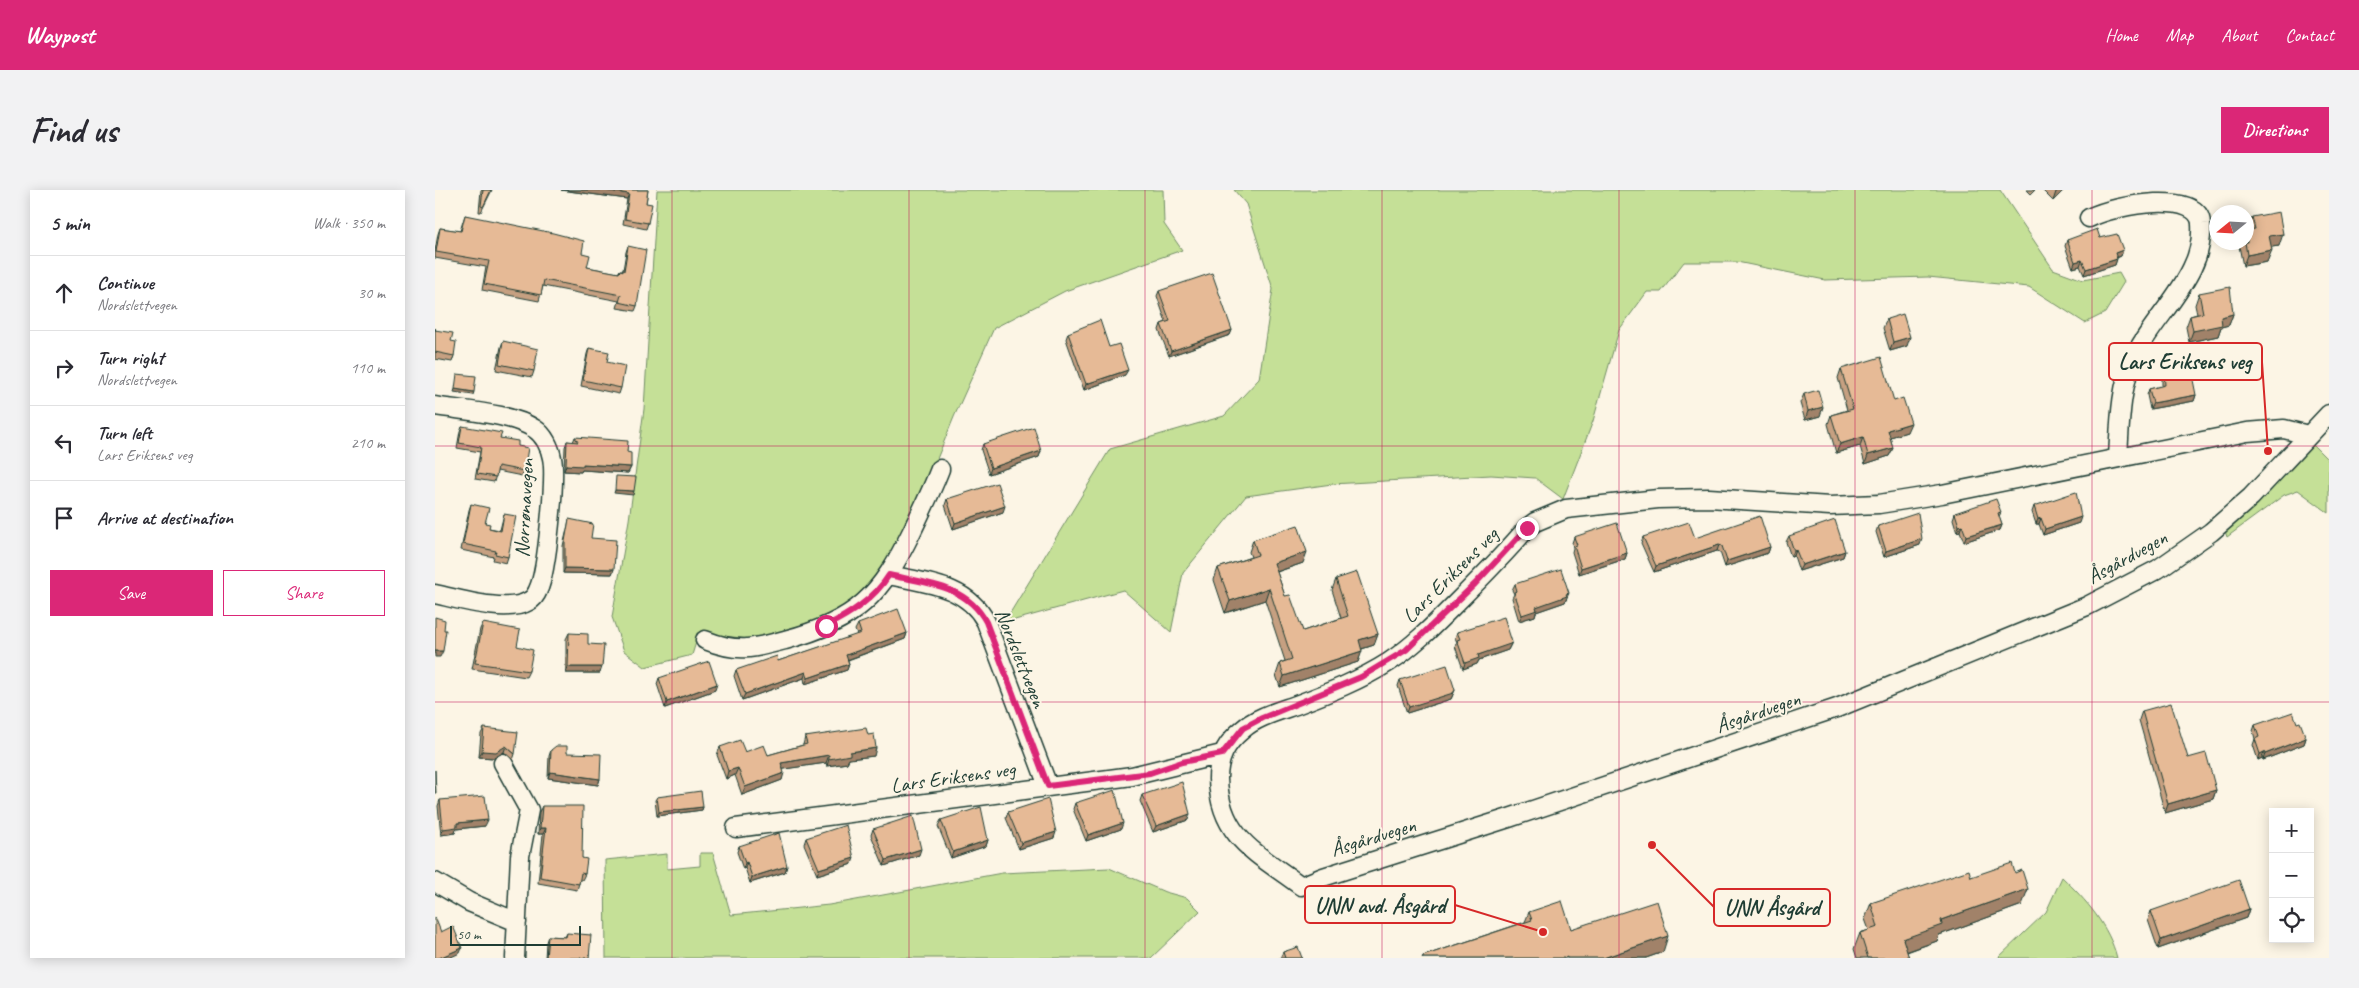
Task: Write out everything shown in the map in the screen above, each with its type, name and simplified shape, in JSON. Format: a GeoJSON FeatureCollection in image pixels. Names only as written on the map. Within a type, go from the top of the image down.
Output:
{"type":"FeatureCollection","features":[{"type":"Feature","properties":{"kind":"street"},"geometry":{"type":"LineString","coordinates":[[2089,218],[2142,197],[2172,192],[2189,197],[2195,202],[2201,216],[2199,246],[2192,268],[2149,330],[2128,374],[2123,394],[2118,457]]}},
{"type":"Feature","properties":{"kind":"street","name":"Norrønavegen"},"geometry":{"type":"LineString","coordinates":[[435,406],[523,423],[536,429],[547,443],[553,466],[547,549],[541,584],[534,598],[516,605],[491,605],[435,594]]}},
{"type":"Feature","properties":{"kind":"street","name":"Åsgårdvegen"},"geometry":{"type":"LineString","coordinates":[[1222,754],[1218,769],[1219,796],[1230,828],[1246,846],[1301,886],[1323,877],[1509,818],[1837,708],[2087,606],[2158,569],[2211,532],[2251,496],[2307,434],[2329,414]]}},
{"type":"Feature","properties":{"kind":"street","name":"Lars Eriksens veg"},"geometry":{"type":"LineString","coordinates":[[736,828],[1150,773],[1182,762],[1222,754],[1243,728],[1262,718],[1361,677],[1406,650],[1469,590],[1527,528],[1555,512],[1593,505],[1676,498],[1830,506],[1879,504],[1942,494],[2118,457],[2267,429],[2284,429],[2307,434]]}},
{"type":"Feature","properties":{"kind":"street"},"geometry":{"type":"LineString","coordinates":[[705,640],[737,650],[811,632],[851,612],[872,595],[889,575],[905,546],[940,469]]}},
{"type":"Feature","properties":{"kind":"street","name":"Nordslettvegen"},"geometry":{"type":"LineString","coordinates":[[889,575],[946,588],[959,593],[977,608],[986,622],[1048,786]]}},
{"type":"Feature","properties":{"kind":"street"},"geometry":{"type":"LineString","coordinates":[[503,763],[529,810],[520,856],[515,958]]}},
{"type":"Feature","properties":{"kind":"street"},"geometry":{"type":"LineString","coordinates":[[435,882],[469,902],[517,922]]}},
{"type":"Feature","properties":{"kind":"green space"},"geometry":{"type":"Polygon","coordinates":[[[657,190],[1163,190],[1164,224],[1182,250],[1065,291],[994,328],[954,417],[915,513],[886,570],[837,616],[758,640],[716,635],[697,639],[692,655],[645,667],[624,651],[612,617],[629,520],[644,409],[657,190]]]}},
{"type":"Feature","properties":{"kind":"green space"},"geometry":{"type":"Polygon","coordinates":[[[1234,190],[2000,190],[2053,269],[2083,280],[2119,273],[2124,282],[2105,313],[2085,323],[2029,287],[1928,277],[1825,280],[1737,262],[1684,262],[1661,292],[1647,292],[1619,330],[1593,421],[1563,499],[1535,478],[1491,475],[1332,484],[1246,496],[1183,573],[1171,632],[1123,590],[1004,623],[1110,449],[1224,416],[1259,379],[1273,289],[1246,204],[1234,190]]]}},
{"type":"Feature","properties":{"kind":"green space"},"geometry":{"type":"Polygon","coordinates":[[[2311,443],[2329,461],[2329,513],[2298,490],[2284,495],[2227,537],[2225,531],[2311,443]]]}},
{"type":"Feature","properties":{"kind":"green space"},"geometry":{"type":"Polygon","coordinates":[[[700,853],[713,853],[731,915],[829,905],[1002,873],[1109,868],[1165,892],[1187,898],[1200,911],[1151,958],[606,958],[605,860],[667,854],[667,869],[700,866],[700,853]]]}},
{"type":"Feature","properties":{"kind":"green space"},"geometry":{"type":"Polygon","coordinates":[[[2062,877],[2080,895],[2102,924],[2117,958],[1998,958],[2046,912],[2062,877]]]}},
{"type":"Feature","properties":{"kind":"building"},"geometry":{"type":"Polygon","coordinates":[[[483,190],[491,190],[483,207],[481,206],[483,190]]]}},
{"type":"Feature","properties":{"kind":"building"},"geometry":{"type":"Polygon","coordinates":[[[604,190],[648,190],[646,203],[652,204],[648,223],[625,219],[629,194],[604,190]]]}},
{"type":"Feature","properties":{"kind":"building"},"geometry":{"type":"Polygon","coordinates":[[[2279,212],[2283,234],[2269,236],[2272,250],[2247,255],[2246,250],[2254,250],[2254,217],[2279,212]]]}},
{"type":"Feature","properties":{"kind":"building"},"geometry":{"type":"Polygon","coordinates":[[[465,215],[584,241],[582,253],[590,255],[587,267],[619,273],[620,270],[624,271],[628,246],[646,250],[637,306],[619,302],[621,295],[544,280],[541,295],[484,284],[489,261],[436,252],[440,228],[461,231],[465,215]]]}},
{"type":"Feature","properties":{"kind":"building"},"geometry":{"type":"Polygon","coordinates":[[[2097,229],[2100,238],[2117,234],[2123,250],[2115,253],[2117,259],[2086,269],[2082,260],[2075,262],[2067,240],[2097,229]]]}},
{"type":"Feature","properties":{"kind":"building"},"geometry":{"type":"Polygon","coordinates":[[[1212,273],[1232,330],[1171,351],[1161,324],[1170,321],[1159,291],[1212,273]]]}},
{"type":"Feature","properties":{"kind":"building"},"geometry":{"type":"Polygon","coordinates":[[[2230,287],[2233,314],[2221,317],[2222,325],[2193,331],[2190,316],[2203,313],[2199,293],[2230,287]]]}},
{"type":"Feature","properties":{"kind":"building"},"geometry":{"type":"Polygon","coordinates":[[[1903,314],[1910,337],[1893,342],[1887,319],[1903,314]]]}},
{"type":"Feature","properties":{"kind":"building"},"geometry":{"type":"Polygon","coordinates":[[[1100,320],[1109,347],[1119,344],[1128,370],[1086,384],[1068,333],[1100,320]]]}},
{"type":"Feature","properties":{"kind":"building"},"geometry":{"type":"Polygon","coordinates":[[[435,330],[453,333],[451,341],[456,342],[454,356],[435,352],[435,330]]]}},
{"type":"Feature","properties":{"kind":"building"},"geometry":{"type":"Polygon","coordinates":[[[503,341],[538,349],[534,371],[499,364],[503,341]]]}},
{"type":"Feature","properties":{"kind":"building"},"geometry":{"type":"Polygon","coordinates":[[[589,348],[609,352],[607,362],[625,366],[621,388],[583,380],[589,348]]]}},
{"type":"Feature","properties":{"kind":"building"},"geometry":{"type":"Polygon","coordinates":[[[1881,357],[1894,401],[1903,398],[1911,423],[1888,430],[1893,448],[1868,455],[1863,437],[1840,444],[1831,415],[1853,409],[1841,369],[1881,357]]]}},
{"type":"Feature","properties":{"kind":"building"},"geometry":{"type":"Polygon","coordinates":[[[2190,365],[2196,395],[2153,403],[2149,389],[2165,385],[2164,371],[2190,365]]]}},
{"type":"Feature","properties":{"kind":"building"},"geometry":{"type":"Polygon","coordinates":[[[457,374],[476,376],[474,392],[455,389],[457,374]]]}},
{"type":"Feature","properties":{"kind":"building"},"geometry":{"type":"Polygon","coordinates":[[[1818,390],[1823,407],[1808,411],[1804,394],[1818,390]]]}},
{"type":"Feature","properties":{"kind":"building"},"geometry":{"type":"Polygon","coordinates":[[[462,426],[502,433],[500,438],[518,441],[518,446],[528,448],[524,471],[498,466],[496,477],[477,474],[481,447],[459,443],[462,426]]]}},
{"type":"Feature","properties":{"kind":"building"},"geometry":{"type":"Polygon","coordinates":[[[1034,427],[1041,451],[991,468],[983,444],[1034,427]]]}},
{"type":"Feature","properties":{"kind":"building"},"geometry":{"type":"Polygon","coordinates":[[[575,437],[628,441],[627,452],[631,453],[631,467],[583,464],[583,466],[566,465],[567,441],[578,442],[575,437]]]}},
{"type":"Feature","properties":{"kind":"building"},"geometry":{"type":"Polygon","coordinates":[[[616,476],[636,477],[634,491],[615,490],[616,476]]]}},
{"type":"Feature","properties":{"kind":"building"},"geometry":{"type":"Polygon","coordinates":[[[997,483],[1005,506],[955,523],[947,499],[997,483]]]}},
{"type":"Feature","properties":{"kind":"building"},"geometry":{"type":"Polygon","coordinates":[[[2076,492],[2081,517],[2045,529],[2041,518],[2038,519],[2034,506],[2076,492]]]}},
{"type":"Feature","properties":{"kind":"building"},"geometry":{"type":"Polygon","coordinates":[[[1996,499],[2001,512],[1998,513],[2002,525],[1966,536],[1962,525],[1959,526],[1955,513],[1996,499]]]}},
{"type":"Feature","properties":{"kind":"building"},"geometry":{"type":"Polygon","coordinates":[[[471,504],[489,508],[485,523],[490,524],[489,528],[501,531],[504,514],[516,516],[508,557],[495,554],[496,551],[463,544],[471,504]]]}},
{"type":"Feature","properties":{"kind":"building"},"geometry":{"type":"Polygon","coordinates":[[[1918,513],[1922,539],[1886,551],[1878,526],[1918,513]]]}},
{"type":"Feature","properties":{"kind":"building"},"geometry":{"type":"Polygon","coordinates":[[[1760,516],[1770,547],[1727,561],[1722,546],[1719,545],[1656,566],[1643,537],[1689,522],[1695,538],[1760,516]]]}},
{"type":"Feature","properties":{"kind":"building"},"geometry":{"type":"Polygon","coordinates":[[[569,519],[593,524],[591,538],[616,540],[614,569],[565,568],[565,541],[569,519]]]}},
{"type":"Feature","properties":{"kind":"building"},"geometry":{"type":"Polygon","coordinates":[[[1835,520],[1845,551],[1802,565],[1796,550],[1794,551],[1789,536],[1835,520]]]}},
{"type":"Feature","properties":{"kind":"building"},"geometry":{"type":"Polygon","coordinates":[[[1617,523],[1627,553],[1581,568],[1574,546],[1577,545],[1574,537],[1617,523]]]}},
{"type":"Feature","properties":{"kind":"building"},"geometry":{"type":"Polygon","coordinates":[[[1298,525],[1307,552],[1274,563],[1285,596],[1290,595],[1303,631],[1348,616],[1336,579],[1357,572],[1378,634],[1359,640],[1362,651],[1284,676],[1280,663],[1292,659],[1269,588],[1230,601],[1218,568],[1258,555],[1253,540],[1298,525]]]}},
{"type":"Feature","properties":{"kind":"building"},"geometry":{"type":"Polygon","coordinates":[[[1561,569],[1569,593],[1566,594],[1567,596],[1536,607],[1537,610],[1522,615],[1514,592],[1517,591],[1515,584],[1561,569]]]}},
{"type":"Feature","properties":{"kind":"building"},"geometry":{"type":"Polygon","coordinates":[[[898,609],[907,633],[846,655],[849,664],[808,678],[806,672],[745,694],[736,670],[777,656],[778,661],[861,633],[858,624],[898,609]]]}},
{"type":"Feature","properties":{"kind":"building"},"geometry":{"type":"Polygon","coordinates":[[[435,617],[445,620],[444,630],[446,630],[443,651],[435,651],[435,617]]]}},
{"type":"Feature","properties":{"kind":"building"},"geometry":{"type":"Polygon","coordinates":[[[1504,617],[1512,642],[1478,655],[1479,658],[1465,663],[1457,640],[1460,639],[1457,632],[1504,617]]]}},
{"type":"Feature","properties":{"kind":"building"},"geometry":{"type":"Polygon","coordinates":[[[483,623],[520,630],[517,646],[533,650],[529,671],[475,663],[483,623]]]}},
{"type":"Feature","properties":{"kind":"building"},"geometry":{"type":"Polygon","coordinates":[[[569,633],[588,634],[588,644],[604,645],[602,667],[568,667],[569,633]]]}},
{"type":"Feature","properties":{"kind":"building"},"geometry":{"type":"Polygon","coordinates":[[[709,661],[717,684],[667,702],[659,678],[709,661]]]}},
{"type":"Feature","properties":{"kind":"building"},"geometry":{"type":"Polygon","coordinates":[[[1447,665],[1455,690],[1453,693],[1409,707],[1400,680],[1447,665]]]}},
{"type":"Feature","properties":{"kind":"building"},"geometry":{"type":"Polygon","coordinates":[[[2171,703],[2188,758],[2206,753],[2216,790],[2168,804],[2142,711],[2171,703]]]}},
{"type":"Feature","properties":{"kind":"building"},"geometry":{"type":"Polygon","coordinates":[[[2293,712],[2297,723],[2300,722],[2306,738],[2265,754],[2264,752],[2260,754],[2255,739],[2259,737],[2255,725],[2293,712]]]}},
{"type":"Feature","properties":{"kind":"building"},"geometry":{"type":"Polygon","coordinates":[[[484,728],[518,732],[515,754],[506,746],[496,752],[482,751],[484,728]]]}},
{"type":"Feature","properties":{"kind":"building"},"geometry":{"type":"Polygon","coordinates":[[[866,728],[868,735],[874,734],[876,748],[850,752],[850,755],[829,759],[829,755],[781,763],[784,773],[745,787],[738,768],[728,771],[720,747],[740,740],[745,752],[764,745],[768,755],[807,744],[805,737],[866,728]]]}},
{"type":"Feature","properties":{"kind":"building"},"geometry":{"type":"Polygon","coordinates":[[[556,746],[567,746],[567,753],[601,754],[600,779],[550,772],[551,750],[556,746]]]}},
{"type":"Feature","properties":{"kind":"building"},"geometry":{"type":"Polygon","coordinates":[[[1182,782],[1190,814],[1156,826],[1142,795],[1182,782]]]}},
{"type":"Feature","properties":{"kind":"building"},"geometry":{"type":"Polygon","coordinates":[[[1115,790],[1123,823],[1088,835],[1075,803],[1115,790]]]}},
{"type":"Feature","properties":{"kind":"building"},"geometry":{"type":"Polygon","coordinates":[[[701,791],[703,807],[659,812],[657,797],[701,791]]]}},
{"type":"Feature","properties":{"kind":"building"},"geometry":{"type":"Polygon","coordinates":[[[485,796],[488,820],[457,823],[457,827],[443,829],[440,800],[485,796]]]}},
{"type":"Feature","properties":{"kind":"building"},"geometry":{"type":"Polygon","coordinates":[[[1048,799],[1056,832],[1021,843],[1008,812],[1048,799]]]}},
{"type":"Feature","properties":{"kind":"building"},"geometry":{"type":"Polygon","coordinates":[[[542,806],[583,806],[582,858],[587,859],[585,874],[581,873],[579,884],[540,877],[546,828],[540,828],[542,806]]]}},
{"type":"Feature","properties":{"kind":"building"},"geometry":{"type":"Polygon","coordinates":[[[981,807],[988,840],[953,852],[941,820],[981,807]]]}},
{"type":"Feature","properties":{"kind":"building"},"geometry":{"type":"Polygon","coordinates":[[[913,816],[921,849],[886,860],[873,829],[913,816]]]}},
{"type":"Feature","properties":{"kind":"building"},"geometry":{"type":"Polygon","coordinates":[[[846,825],[854,858],[819,869],[806,838],[846,825]]]}},
{"type":"Feature","properties":{"kind":"building"},"geometry":{"type":"Polygon","coordinates":[[[779,833],[787,866],[752,877],[739,846],[779,833]]]}},
{"type":"Feature","properties":{"kind":"building"},"geometry":{"type":"Polygon","coordinates":[[[2012,863],[2015,873],[2022,870],[2028,889],[1941,920],[1942,925],[1903,939],[1909,958],[1868,958],[1860,933],[1878,927],[1871,903],[1969,870],[1971,877],[2012,863]]]}},
{"type":"Feature","properties":{"kind":"building"},"geometry":{"type":"Polygon","coordinates":[[[2239,880],[2249,909],[2161,940],[2151,911],[2239,880]]]}},
{"type":"Feature","properties":{"kind":"building"},"geometry":{"type":"Polygon","coordinates":[[[1562,901],[1571,929],[1657,901],[1668,936],[1603,958],[1423,958],[1423,956],[1532,920],[1529,912],[1562,901]]]}},
{"type":"Feature","properties":{"kind":"building"},"geometry":{"type":"Polygon","coordinates":[[[435,917],[441,932],[453,926],[462,948],[439,958],[435,958],[435,917]]]}},
{"type":"Feature","properties":{"kind":"building"},"geometry":{"type":"Polygon","coordinates":[[[567,933],[591,935],[589,958],[546,958],[548,936],[566,937],[567,933]]]}},
{"type":"Feature","properties":{"kind":"building"},"geometry":{"type":"Polygon","coordinates":[[[1298,947],[1302,958],[1285,958],[1283,952],[1298,947]]]}},
{"type":"Feature","properties":{"kind":"place","name":"Lars Eriksens veg"},"geometry":{"type":"Point","coordinates":[2268,451]}},
{"type":"Feature","properties":{"kind":"place","name":"UNN Åsgård"},"geometry":{"type":"Point","coordinates":[1652,845]}},
{"type":"Feature","properties":{"kind":"place","name":"UNN avd. Åsgård"},"geometry":{"type":"Point","coordinates":[1543,932]}},
{"type":"Feature","properties":{"kind":"route"},"geometry":{"type":"LineString","coordinates":[[826,626],[858,607],[884,583],[889,575],[946,588],[959,593],[977,608],[986,622],[1041,773],[1048,786],[1131,776],[1150,773],[1182,762],[1222,754],[1243,728],[1262,718],[1340,687],[1388,663],[1434,625],[1508,550],[1527,528]]}}]}
